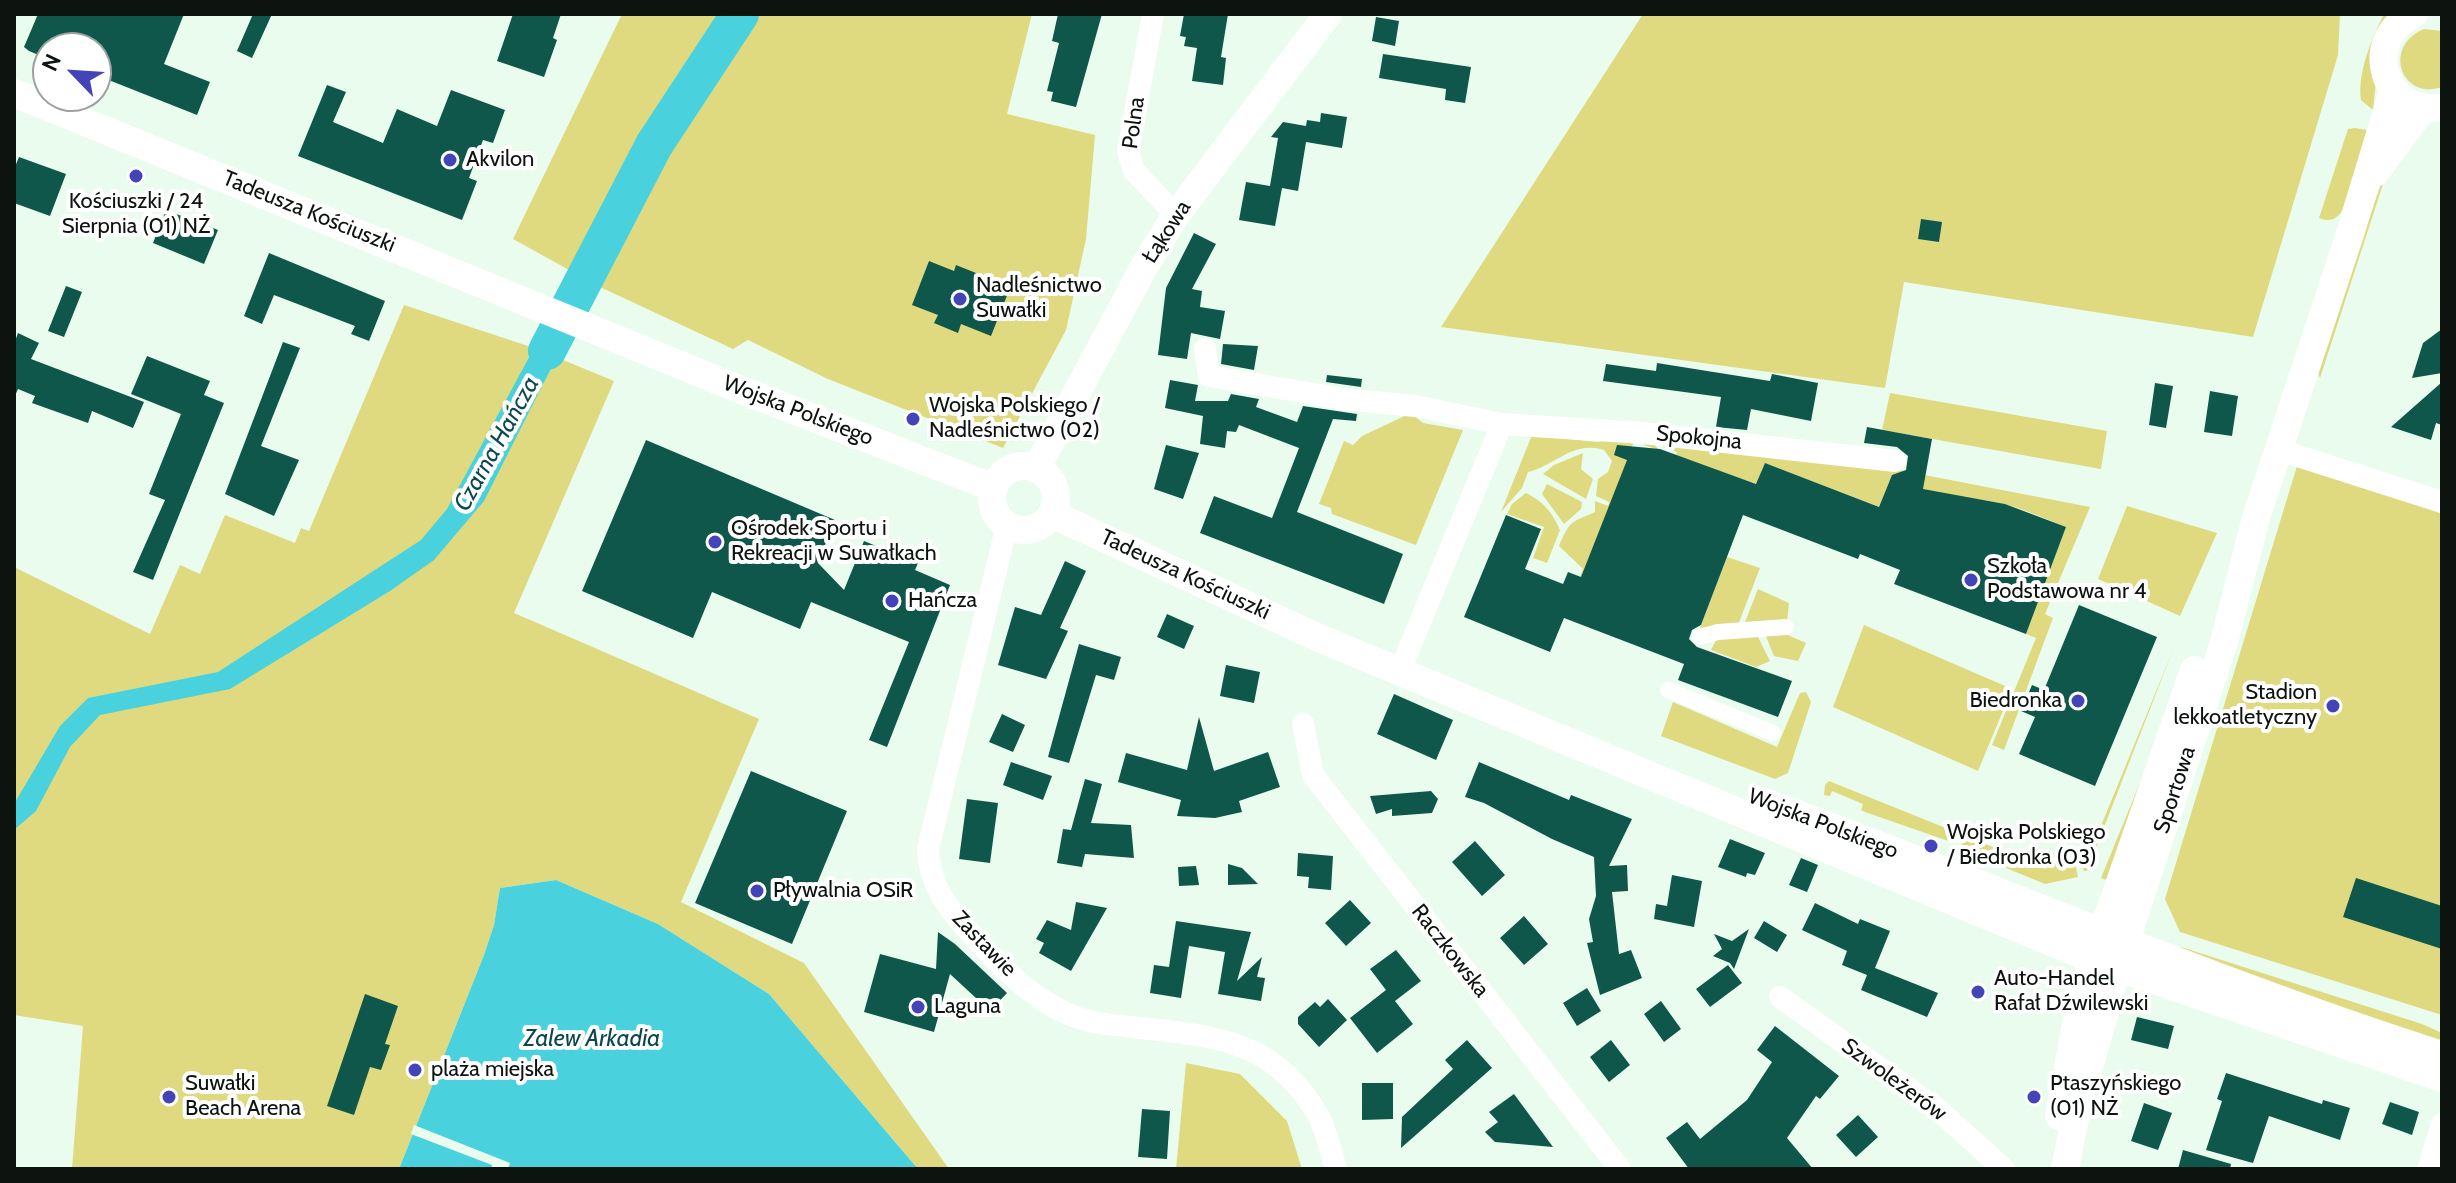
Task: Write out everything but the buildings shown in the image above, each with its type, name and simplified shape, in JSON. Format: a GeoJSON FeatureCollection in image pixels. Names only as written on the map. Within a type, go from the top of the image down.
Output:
{"type":"FeatureCollection","features":[{"type":"Feature","properties":{"kind":"street","name":"Polna"},"geometry":{"type":"LineString","coordinates":[[1153,14],[1128,152],[1134,171],[1176,215]]}},
{"type":"Feature","properties":{"kind":"street","name":"Łąkowa"},"geometry":{"type":"LineString","coordinates":[[1036,469],[1145,265],[1176,215],[1328,14]]}},
{"type":"Feature","properties":{"kind":"street"},"geometry":{"type":"LineString","coordinates":[[2412,14],[2391,32],[2383,48],[2382,66],[2393,91],[2402,99],[2433,108]]}},
{"type":"Feature","properties":{"kind":"street","name":"Sportowa"},"geometry":{"type":"LineString","coordinates":[[2109,951],[2206,635],[2256,518],[2363,191],[2379,155],[2393,91]]}},
{"type":"Feature","properties":{"kind":"street","name":"Tadeusza Kościuszki"},"geometry":{"type":"LineString","coordinates":[[14,93],[602,332]]}},
{"type":"Feature","properties":{"kind":"street","name":"Sportowa"},"geometry":{"type":"LineString","coordinates":[[2379,155],[2433,108]]}},
{"type":"Feature","properties":{"kind":"street","name":"Wojska Polskiego"},"geometry":{"type":"LineString","coordinates":[[602,332],[994,488]]}},
{"type":"Feature","properties":{"kind":"street","name":"Spokojna"},"geometry":{"type":"LineString","coordinates":[[1205,349],[1209,376],[1343,399],[1415,406],[1502,424],[1643,433],[1895,461]]}},
{"type":"Feature","properties":{"kind":"street"},"geometry":{"type":"LineString","coordinates":[[1406,656],[1502,424]]}},
{"type":"Feature","properties":{"kind":"street"},"geometry":{"type":"LineString","coordinates":[[2279,450],[2442,502]]}},
{"type":"Feature","properties":{"kind":"street"},"geometry":{"type":"LineString","coordinates":[[1019,466],[1036,469],[1053,485],[1056,495],[1052,514],[1037,527],[1027,530],[1007,525],[994,508],[994,488],[1009,470],[1019,466]]}},
{"type":"Feature","properties":{"kind":"street","name":"Tadeusza Kościuszki"},"geometry":{"type":"LineString","coordinates":[[1052,514],[1319,638]]}},
{"type":"Feature","properties":{"kind":"street","name":"Zastawie"},"geometry":{"type":"LineString","coordinates":[[1007,525],[928,849],[929,871],[940,896],[982,947],[1016,979],[1074,1016],[1216,1037],[1244,1045],[1265,1058],[1303,1094],[1320,1119],[1336,1169]]}},
{"type":"Feature","properties":{"kind":"street","name":"Wojska Polskiego"},"geometry":{"type":"LineString","coordinates":[[1208,584],[1316,619],[1746,795],[1836,827],[2109,951],[2442,1055]]}},
{"type":"Feature","properties":{"kind":"street"},"geometry":{"type":"LineString","coordinates":[[1700,637],[1718,632],[1786,627]]}},
{"type":"Feature","properties":{"kind":"street","name":"Wojska Polskiego"},"geometry":{"type":"LineString","coordinates":[[1319,638],[2109,951],[2442,1078]]}},
{"type":"Feature","properties":{"kind":"street"},"geometry":{"type":"LineString","coordinates":[[1668,690],[1773,733]]}},
{"type":"Feature","properties":{"kind":"street","name":"Raczkowska"},"geometry":{"type":"LineString","coordinates":[[1303,724],[1313,775],[1620,1169]]}},
{"type":"Feature","properties":{"kind":"street"},"geometry":{"type":"LineString","coordinates":[[2050,1169],[2082,991],[2109,951]]}},
{"type":"Feature","properties":{"kind":"street"},"geometry":{"type":"LineString","coordinates":[[2065,1169],[2109,951]]}},
{"type":"Feature","properties":{"kind":"street","name":"Szwoleżerów"},"geometry":{"type":"LineString","coordinates":[[1780,997],[1936,1108],[2004,1169]]}},
{"type":"Feature","properties":{"kind":"street"},"geometry":{"type":"LineString","coordinates":[[2428,1169],[2442,1124]]}},
{"type":"Feature","properties":{"kind":"shaded area"},"geometry":{"type":"Polygon","coordinates":[[[622,14],[1032,14],[1007,114],[1095,135],[1086,239],[1066,330],[1003,448],[828,379],[748,340],[733,349],[600,287],[513,239],[622,14]]]}},
{"type":"Feature","properties":{"kind":"shaded area"},"geometry":{"type":"Polygon","coordinates":[[[1643,14],[2340,14],[2338,55],[2253,337],[1904,282],[1885,388],[1441,327],[1643,14]]]}},
{"type":"Feature","properties":{"kind":"shaded area"},"geometry":{"type":"Polygon","coordinates":[[[2384,14],[2395,14],[2376,82],[2373,110],[2361,100],[2361,79],[2370,45],[2384,14]]]}},
{"type":"Feature","properties":{"kind":"shaded area"},"geometry":{"type":"Polygon","coordinates":[[[2424,29],[2442,31],[2442,87],[2428,89],[2416,86],[2402,70],[2400,59],[2403,47],[2424,29]]]}},
{"type":"Feature","properties":{"kind":"shaded area"},"geometry":{"type":"Polygon","coordinates":[[[2348,129],[2367,130],[2342,211],[2332,219],[2319,218],[2348,129]]]}},
{"type":"Feature","properties":{"kind":"shaded area"},"geometry":{"type":"Polygon","coordinates":[[[2383,178],[2384,181],[2320,378],[2317,371],[2383,178]]]}},
{"type":"Feature","properties":{"kind":"shaded area"},"geometry":{"type":"Polygon","coordinates":[[[404,305],[534,348],[614,381],[514,613],[759,719],[681,902],[804,963],[949,1169],[918,1169],[769,994],[658,924],[556,880],[500,888],[494,925],[484,955],[399,1169],[72,1169],[83,1026],[14,1015],[14,567],[150,634],[180,565],[200,574],[225,515],[295,543],[301,528],[309,531],[404,305]]]}},
{"type":"Feature","properties":{"kind":"shaded area"},"geometry":{"type":"Polygon","coordinates":[[[1890,393],[2107,431],[2101,469],[1882,430],[1890,393]]]}},
{"type":"Feature","properties":{"kind":"shaded area"},"geometry":{"type":"Polygon","coordinates":[[[1411,413],[1423,423],[1463,430],[1416,545],[1332,514],[1331,508],[1319,504],[1344,441],[1353,445],[1362,436],[1411,413]]]}},
{"type":"Feature","properties":{"kind":"shaded area"},"geometry":{"type":"Polygon","coordinates":[[[1532,435],[1597,442],[1622,437],[1653,441],[1658,450],[1634,441],[1619,482],[1717,550],[1608,509],[1592,550],[1699,591],[1689,618],[1580,577],[1583,569],[1559,546],[1573,523],[1595,512],[1595,501],[1608,506],[1609,502],[1596,496],[1598,479],[1608,472],[1612,461],[1604,450],[1583,448],[1528,472],[1522,488],[1501,512],[1532,435]]]}},
{"type":"Feature","properties":{"kind":"shaded area"},"geometry":{"type":"Polygon","coordinates":[[[1660,441],[1857,462],[2090,507],[2045,614],[2053,618],[2004,750],[1992,745],[2036,638],[2026,634],[2066,527],[2009,505],[1930,493],[1889,482],[1879,507],[1765,463],[1757,484],[1676,457],[1677,452],[1663,447],[1660,441]]]}},
{"type":"Feature","properties":{"kind":"shaded area"},"geometry":{"type":"Polygon","coordinates":[[[1583,453],[1581,469],[1593,479],[1586,499],[1543,474],[1554,465],[1583,453]]]}},
{"type":"Feature","properties":{"kind":"shaded area","name":"Stadion lekkoatletyczny"},"geometry":{"type":"Polygon","coordinates":[[[2297,466],[2442,512],[2442,1015],[2180,932],[2165,899],[2297,466]]]}},
{"type":"Feature","properties":{"kind":"shaded area"},"geometry":{"type":"Polygon","coordinates":[[[1547,484],[1582,502],[1581,509],[1564,524],[1542,494],[1547,484]]]}},
{"type":"Feature","properties":{"kind":"shaded area"},"geometry":{"type":"Polygon","coordinates":[[[1526,493],[1546,508],[1560,530],[1547,563],[1533,558],[1544,527],[1507,514],[1512,504],[1526,493]]]}},
{"type":"Feature","properties":{"kind":"shaded area"},"geometry":{"type":"Polygon","coordinates":[[[2127,506],[2217,533],[2180,616],[2098,579],[2127,506]]]}},
{"type":"Feature","properties":{"kind":"shaded area"},"geometry":{"type":"Polygon","coordinates":[[[1727,557],[1760,568],[1738,625],[1700,628],[1727,557]]]}},
{"type":"Feature","properties":{"kind":"shaded area"},"geometry":{"type":"Polygon","coordinates":[[[1758,589],[1789,603],[1787,622],[1745,622],[1758,589]]]}},
{"type":"Feature","properties":{"kind":"shaded area"},"geometry":{"type":"Polygon","coordinates":[[[1864,625],[2012,689],[1978,771],[1833,707],[1864,625]]]}},
{"type":"Feature","properties":{"kind":"shaded area"},"geometry":{"type":"Polygon","coordinates":[[[1783,633],[1806,643],[1798,661],[1774,656],[1765,634],[1783,633]]]}},
{"type":"Feature","properties":{"kind":"shaded area"},"geometry":{"type":"Polygon","coordinates":[[[1757,635],[1770,661],[1756,667],[1711,650],[1717,638],[1757,635]]]}},
{"type":"Feature","properties":{"kind":"shaded area"},"geometry":{"type":"Polygon","coordinates":[[[2173,650],[2087,871],[2084,871],[2081,862],[2096,838],[2173,650]]]}},
{"type":"Feature","properties":{"kind":"shaded area"},"geometry":{"type":"Polygon","coordinates":[[[2188,654],[2169,718],[2109,881],[2101,878],[2166,719],[2188,654]]]}},
{"type":"Feature","properties":{"kind":"shaded area"},"geometry":{"type":"Polygon","coordinates":[[[1806,692],[1811,702],[1788,773],[1775,779],[1661,736],[1673,702],[1777,747],[1800,693],[1806,692]]]}},
{"type":"Feature","properties":{"kind":"shaded area"},"geometry":{"type":"Polygon","coordinates":[[[1829,781],[1958,833],[1954,843],[1865,812],[1861,810],[1863,804],[1832,791],[1830,796],[1824,795],[1825,785],[1829,781]]]}},
{"type":"Feature","properties":{"kind":"shaded area"},"geometry":{"type":"Polygon","coordinates":[[[1966,836],[2046,869],[2053,853],[2075,863],[2078,877],[2045,884],[1960,849],[1966,836]]]}},
{"type":"Feature","properties":{"kind":"shaded area"},"geometry":{"type":"Polygon","coordinates":[[[2181,947],[2422,1024],[2442,1033],[2442,1045],[2178,949],[2181,947]]]}},
{"type":"Feature","properties":{"kind":"shaded area"},"geometry":{"type":"Polygon","coordinates":[[[1186,1063],[1240,1074],[1287,1121],[1302,1169],[1176,1169],[1186,1063]]]}},
{"type":"Feature","properties":{"kind":"water"},"geometry":{"type":"Polygon","coordinates":[[[554,311],[575,321],[484,501],[434,560],[390,591],[230,689],[100,715],[70,747],[36,811],[14,830],[14,804],[60,726],[88,698],[218,672],[421,540],[447,509],[554,311]]]}},
{"type":"Feature","properties":{"kind":"water","name":"Zalew Arkadia"},"geometry":{"type":"Polygon","coordinates":[[[556,880],[658,924],[769,994],[918,1169],[399,1169],[484,955],[494,925],[500,888],[556,880]]]}},
{"type":"Feature","properties":{"kind":"pier"},"geometry":{"type":"Polygon","coordinates":[[[414,1125],[510,1163],[508,1169],[491,1169],[492,1165],[411,1134],[414,1125]]]}},
{"type":"Feature","properties":{"kind":"waterway","name":"Czarna Hańcza"},"geometry":{"type":"LineString","coordinates":[[547,351],[654,145],[740,14]]}},
{"type":"Feature","properties":{"kind":"place","name":"Akvilon"},"geometry":{"type":"Point","coordinates":[450,160]}},
{"type":"Feature","properties":{"kind":"place","name":"Kościuszki / 24 Sierpnia (01) NŻ"},"geometry":{"type":"Point","coordinates":[136,176]}},
{"type":"Feature","properties":{"kind":"place","name":"Nadleśnictwo Suwałki"},"geometry":{"type":"Point","coordinates":[960,299]}},
{"type":"Feature","properties":{"kind":"place","name":"Wojska Polskiego / Nadleśnictwo (02)"},"geometry":{"type":"Point","coordinates":[913,419]}},
{"type":"Feature","properties":{"kind":"place","name":"Ośrodek Sportu i Rekreacji w Suwałkach"},"geometry":{"type":"Point","coordinates":[715,542]}},
{"type":"Feature","properties":{"kind":"place","name":"Szkoła Podstawowa nr 4"},"geometry":{"type":"Point","coordinates":[1971,580]}},
{"type":"Feature","properties":{"kind":"place","name":"Hańcza"},"geometry":{"type":"Point","coordinates":[892,601]}},
{"type":"Feature","properties":{"kind":"place","name":"Biedronka"},"geometry":{"type":"Point","coordinates":[2078,701]}},
{"type":"Feature","properties":{"kind":"place","name":"Stadion lekkoatletyczny"},"geometry":{"type":"Point","coordinates":[2333,706]}},
{"type":"Feature","properties":{"kind":"place","name":"Wojska Polskiego / Biedronka (03)"},"geometry":{"type":"Point","coordinates":[1931,846]}},
{"type":"Feature","properties":{"kind":"place","name":"Pływalnia OSiR"},"geometry":{"type":"Point","coordinates":[757,891]}},
{"type":"Feature","properties":{"kind":"place","name":"Auto-Handel Rafał Dźwilewski"},"geometry":{"type":"Point","coordinates":[1978,992]}},
{"type":"Feature","properties":{"kind":"place","name":"Laguna"},"geometry":{"type":"Point","coordinates":[918,1007]}},
{"type":"Feature","properties":{"kind":"place","name":"plaża miejska"},"geometry":{"type":"Point","coordinates":[415,1070]}},
{"type":"Feature","properties":{"kind":"place","name":"Suwałki Beach Arena"},"geometry":{"type":"Point","coordinates":[169,1097]}},
{"type":"Feature","properties":{"kind":"place","name":"Ptaszyńskiego (01) NŻ"},"geometry":{"type":"Point","coordinates":[2034,1097]}}]}
